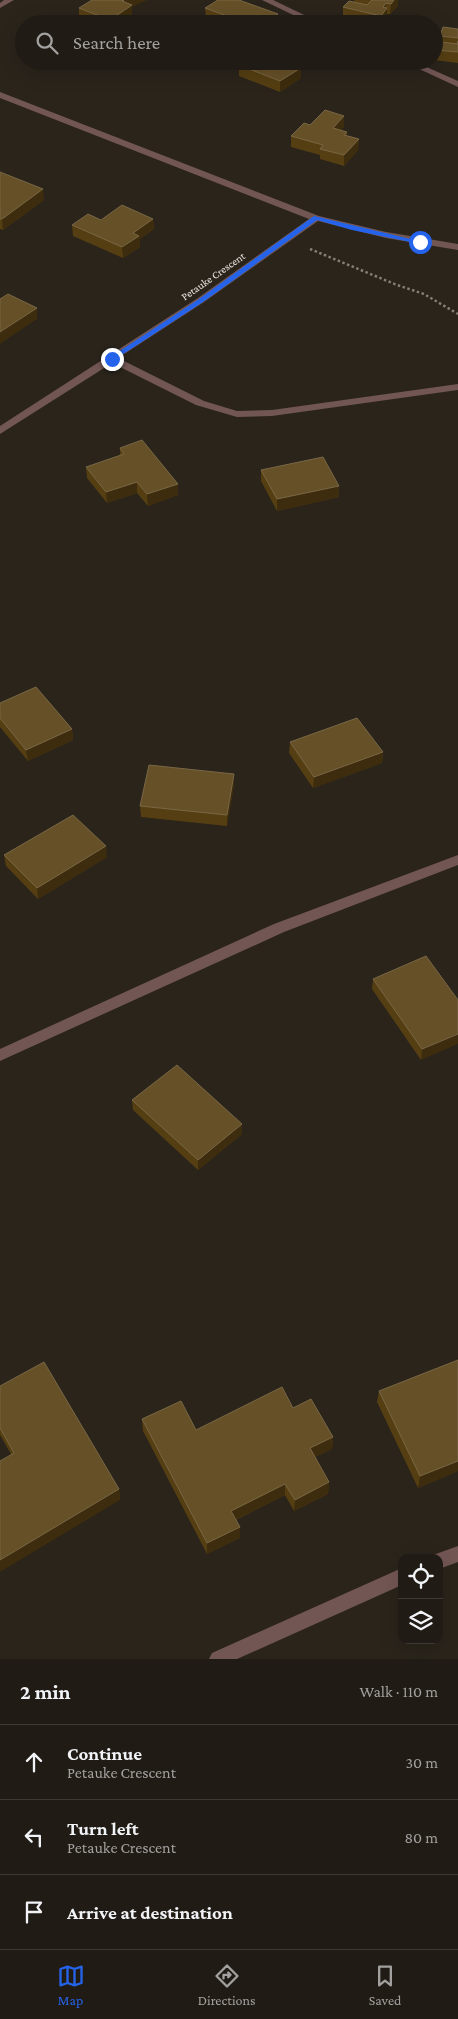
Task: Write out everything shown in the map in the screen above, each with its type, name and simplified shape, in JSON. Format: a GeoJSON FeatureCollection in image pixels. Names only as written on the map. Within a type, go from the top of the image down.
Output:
{"type":"FeatureCollection","features":[{"type":"Feature","properties":{"kind":"street"},"geometry":{"type":"LineString","coordinates":[[0,6],[10,0]]}},
{"type":"Feature","properties":{"kind":"street"},"geometry":{"type":"LineString","coordinates":[[266,0],[300,15]]}},
{"type":"Feature","properties":{"kind":"street"},"geometry":{"type":"LineString","coordinates":[[426,70],[458,84]]}},
{"type":"Feature","properties":{"kind":"street"},"geometry":{"type":"LineString","coordinates":[[0,95],[316,218],[386,235],[458,247]]}},
{"type":"Feature","properties":{"kind":"street","name":"Petauke Crescent"},"geometry":{"type":"LineString","coordinates":[[0,431],[112,359],[293,236],[316,218]]}},
{"type":"Feature","properties":{"kind":"street"},"geometry":{"type":"LineString","coordinates":[[112,359],[200,402],[219,410],[237,414],[272,413],[458,386]]}},
{"type":"Feature","properties":{"kind":"street"},"geometry":{"type":"LineString","coordinates":[[0,1055],[280,928],[458,860]]}},
{"type":"Feature","properties":{"kind":"street"},"geometry":{"type":"LineString","coordinates":[[443,1560],[458,1554]]}},
{"type":"Feature","properties":{"kind":"street"},"geometry":{"type":"LineString","coordinates":[[218,1659],[398,1578]]}},
{"type":"Feature","properties":{"kind":"path"},"geometry":{"type":"LineString","coordinates":[[293,236],[312,250],[396,285],[424,294],[458,314]]}},
{"type":"Feature","properties":{"kind":"building"},"geometry":{"type":"Polygon","coordinates":[[[92,0],[124,0],[122,1],[132,5],[117,15],[97,15],[79,8],[92,0]]]}},
{"type":"Feature","properties":{"kind":"building"},"geometry":{"type":"Polygon","coordinates":[[[218,0],[239,0],[278,14],[224,15],[205,8],[218,0]]]}},
{"type":"Feature","properties":{"kind":"building"},"geometry":{"type":"Polygon","coordinates":[[[372,0],[394,0],[391,4],[386,3],[383,7],[387,8],[382,15],[343,7],[349,1],[367,5],[372,0]]]}},
{"type":"Feature","properties":{"kind":"building"},"geometry":{"type":"Polygon","coordinates":[[[443,27],[458,29],[458,38],[443,36],[443,27]]]}},
{"type":"Feature","properties":{"kind":"building"},"geometry":{"type":"Polygon","coordinates":[[[458,41],[458,52],[443,51],[443,42],[457,44],[458,41]]]}},
{"type":"Feature","properties":{"kind":"building"},"geometry":{"type":"Polygon","coordinates":[[[252,70],[298,70],[280,81],[252,70]]]}},
{"type":"Feature","properties":{"kind":"building"},"geometry":{"type":"Polygon","coordinates":[[[325,110],[344,116],[333,128],[347,132],[344,135],[359,139],[344,155],[320,149],[323,145],[291,136],[304,123],[310,125],[325,110]]]}},
{"type":"Feature","properties":{"kind":"building"},"geometry":{"type":"Polygon","coordinates":[[[0,172],[43,189],[2,219],[0,219],[0,172]]]}},
{"type":"Feature","properties":{"kind":"building"},"geometry":{"type":"Polygon","coordinates":[[[122,205],[153,219],[133,233],[139,236],[122,247],[72,225],[88,214],[101,220],[122,205]]]}},
{"type":"Feature","properties":{"kind":"building"},"geometry":{"type":"Polygon","coordinates":[[[8,294],[37,308],[0,332],[0,299],[8,294]]]}},
{"type":"Feature","properties":{"kind":"building"},"geometry":{"type":"Polygon","coordinates":[[[142,440],[178,484],[147,494],[137,482],[106,492],[86,467],[124,454],[120,448],[142,440]]]}},
{"type":"Feature","properties":{"kind":"building"},"geometry":{"type":"Polygon","coordinates":[[[323,457],[339,486],[277,499],[261,470],[323,457]]]}},
{"type":"Feature","properties":{"kind":"building"},"geometry":{"type":"Polygon","coordinates":[[[36,687],[72,729],[26,750],[0,718],[0,703],[36,687]]]}},
{"type":"Feature","properties":{"kind":"building"},"geometry":{"type":"Polygon","coordinates":[[[357,718],[383,752],[314,777],[290,742],[357,718]]]}},
{"type":"Feature","properties":{"kind":"building"},"geometry":{"type":"Polygon","coordinates":[[[149,765],[234,774],[227,815],[140,806],[149,765]]]}},
{"type":"Feature","properties":{"kind":"building"},"geometry":{"type":"Polygon","coordinates":[[[73,815],[106,846],[37,888],[4,855],[73,815]]]}},
{"type":"Feature","properties":{"kind":"building"},"geometry":{"type":"Polygon","coordinates":[[[426,956],[458,1000],[458,1034],[422,1049],[373,979],[426,956]]]}},
{"type":"Feature","properties":{"kind":"building"},"geometry":{"type":"Polygon","coordinates":[[[177,1065],[242,1124],[198,1160],[132,1100],[177,1065]]]}},
{"type":"Feature","properties":{"kind":"building"},"geometry":{"type":"Polygon","coordinates":[[[458,1360],[458,1461],[420,1476],[379,1391],[458,1360]]]}},
{"type":"Feature","properties":{"kind":"building"},"geometry":{"type":"Polygon","coordinates":[[[44,1362],[119,1489],[0,1560],[0,1461],[14,1453],[0,1428],[0,1386],[44,1362]]]}},
{"type":"Feature","properties":{"kind":"building"},"geometry":{"type":"Polygon","coordinates":[[[282,1387],[293,1408],[311,1399],[333,1437],[310,1448],[329,1482],[295,1500],[285,1484],[231,1511],[240,1527],[207,1543],[142,1419],[181,1401],[196,1430],[282,1387]]]}},
{"type":"Feature","properties":{"kind":"route"},"geometry":{"type":"LineString","coordinates":[[112,359],[201,300],[316,218],[352,228],[420,242]]}}]}
